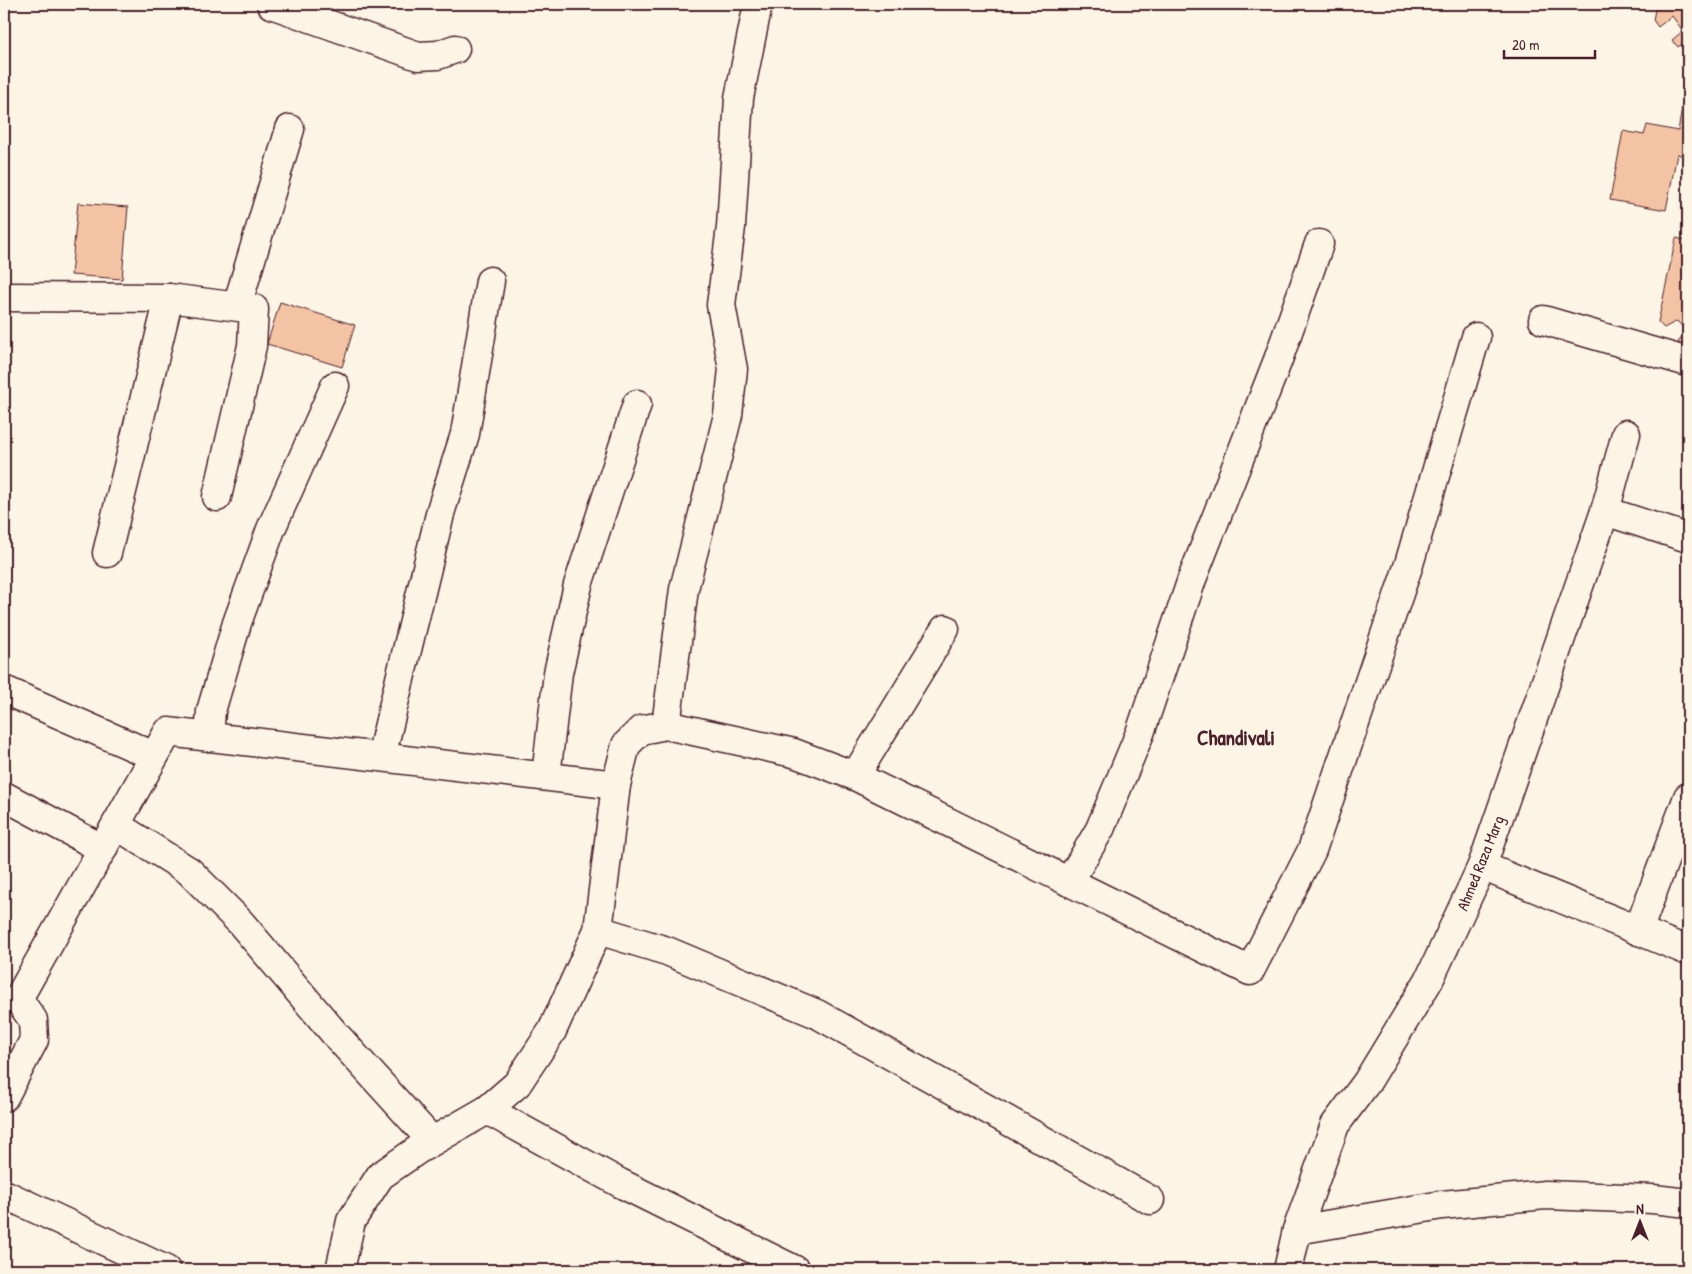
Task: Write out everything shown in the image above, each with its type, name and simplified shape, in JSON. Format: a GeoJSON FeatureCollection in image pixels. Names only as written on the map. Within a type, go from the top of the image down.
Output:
{"type":"FeatureCollection","features":[{"type":"Feature","properties":{"kind":"street"},"geometry":{"type":"LineString","coordinates":[[271,4],[418,56],[438,55],[455,49]]}},
{"type":"Feature","properties":{"kind":"street"},"geometry":{"type":"LineString","coordinates":[[666,725],[684,589],[728,415],[733,369],[721,305],[731,227],[738,98],[758,4]]}},
{"type":"Feature","properties":{"kind":"street"},"geometry":{"type":"LineString","coordinates":[[237,306],[290,128]]}},
{"type":"Feature","properties":{"kind":"street"},"geometry":{"type":"LineString","coordinates":[[1069,882],[1100,829],[1140,733],[1192,579],[1278,360],[1319,244]]}},
{"type":"Feature","properties":{"kind":"street"},"geometry":{"type":"LineString","coordinates":[[381,757],[441,510],[465,434],[490,281]]}},
{"type":"Feature","properties":{"kind":"street"},"geometry":{"type":"LineString","coordinates":[[4,296],[169,298],[254,309],[252,346],[217,497]]}},
{"type":"Feature","properties":{"kind":"street"},"geometry":{"type":"LineString","coordinates":[[107,553],[169,298]]}},
{"type":"Feature","properties":{"kind":"street"},"geometry":{"type":"LineString","coordinates":[[1543,320],[1688,362]]}},
{"type":"Feature","properties":{"kind":"street"},"geometry":{"type":"LineString","coordinates":[[340,1270],[351,1221],[380,1176],[432,1141],[487,1110],[517,1084],[552,1031],[598,930],[616,785],[626,744],[641,730],[666,725],[794,753],[855,776],[1250,971],[1312,850],[1409,564],[1476,337]]}},
{"type":"Feature","properties":{"kind":"street"},"geometry":{"type":"LineString","coordinates":[[209,737],[211,710],[240,615],[271,529],[335,386]]}},
{"type":"Feature","properties":{"kind":"street"},"geometry":{"type":"LineString","coordinates":[[546,776],[558,673],[578,585],[637,404]]}},
{"type":"Feature","properties":{"kind":"street","name":"Ahmed Raza Marg"},"geometry":{"type":"LineString","coordinates":[[1288,1270],[1297,1230],[1331,1135],[1367,1082],[1429,980],[1482,866],[1605,511],[1626,434]]}},
{"type":"Feature","properties":{"kind":"street"},"geometry":{"type":"LineString","coordinates":[[1605,511],[1688,538]]}},
{"type":"Feature","properties":{"kind":"street"},"geometry":{"type":"LineString","coordinates":[[855,776],[946,629]]}},
{"type":"Feature","properties":{"kind":"street"},"geometry":{"type":"LineString","coordinates":[[4,690],[154,756]]}},
{"type":"Feature","properties":{"kind":"street"},"geometry":{"type":"LineString","coordinates":[[4,1097],[34,1040],[33,1020],[11,995],[103,848],[168,732],[616,785]]}},
{"type":"Feature","properties":{"kind":"street"},"geometry":{"type":"LineString","coordinates":[[4,796],[103,848]]}},
{"type":"Feature","properties":{"kind":"street"},"geometry":{"type":"LineString","coordinates":[[1638,931],[1688,797]]}},
{"type":"Feature","properties":{"kind":"street"},"geometry":{"type":"LineString","coordinates":[[116,825],[189,871],[241,923],[335,1034],[432,1141]]}},
{"type":"Feature","properties":{"kind":"street"},"geometry":{"type":"LineString","coordinates":[[1482,866],[1688,951]]}},
{"type":"Feature","properties":{"kind":"street"},"geometry":{"type":"LineString","coordinates":[[598,930],[667,951],[817,1014],[1150,1200]]}},
{"type":"Feature","properties":{"kind":"street"},"geometry":{"type":"LineString","coordinates":[[487,1110],[620,1183],[795,1270]]}},
{"type":"Feature","properties":{"kind":"street"},"geometry":{"type":"LineString","coordinates":[[4,1194],[166,1270]]}},
{"type":"Feature","properties":{"kind":"street"},"geometry":{"type":"LineString","coordinates":[[1297,1230],[1442,1205],[1544,1195],[1653,1199],[1688,1203]]}},
{"type":"Feature","properties":{"kind":"building"},"geometry":{"type":"Polygon","coordinates":[[[1656,4],[1688,4],[1688,40],[1678,47],[1672,40],[1683,31],[1672,16],[1658,27],[1653,20],[1656,4]]]}},
{"type":"Feature","properties":{"kind":"building"},"geometry":{"type":"Polygon","coordinates":[[[1682,108],[1688,109],[1688,157],[1677,154],[1666,210],[1610,200],[1623,131],[1644,135],[1647,125],[1678,131],[1682,108]]]}},
{"type":"Feature","properties":{"kind":"building"},"geometry":{"type":"Polygon","coordinates":[[[78,203],[128,207],[122,279],[71,275],[78,203]]]}},
{"type":"Feature","properties":{"kind":"building"},"geometry":{"type":"Polygon","coordinates":[[[1676,238],[1688,241],[1688,344],[1683,347],[1678,342],[1687,332],[1677,321],[1664,328],[1658,322],[1676,238]]]}},
{"type":"Feature","properties":{"kind":"building"},"geometry":{"type":"Polygon","coordinates":[[[280,302],[355,325],[342,367],[267,344],[280,302]]]}},
{"type":"Feature","properties":{"kind":"district","name":"Chandivali"},"geometry":{"type":"Point","coordinates":[1236,737]}}]}
